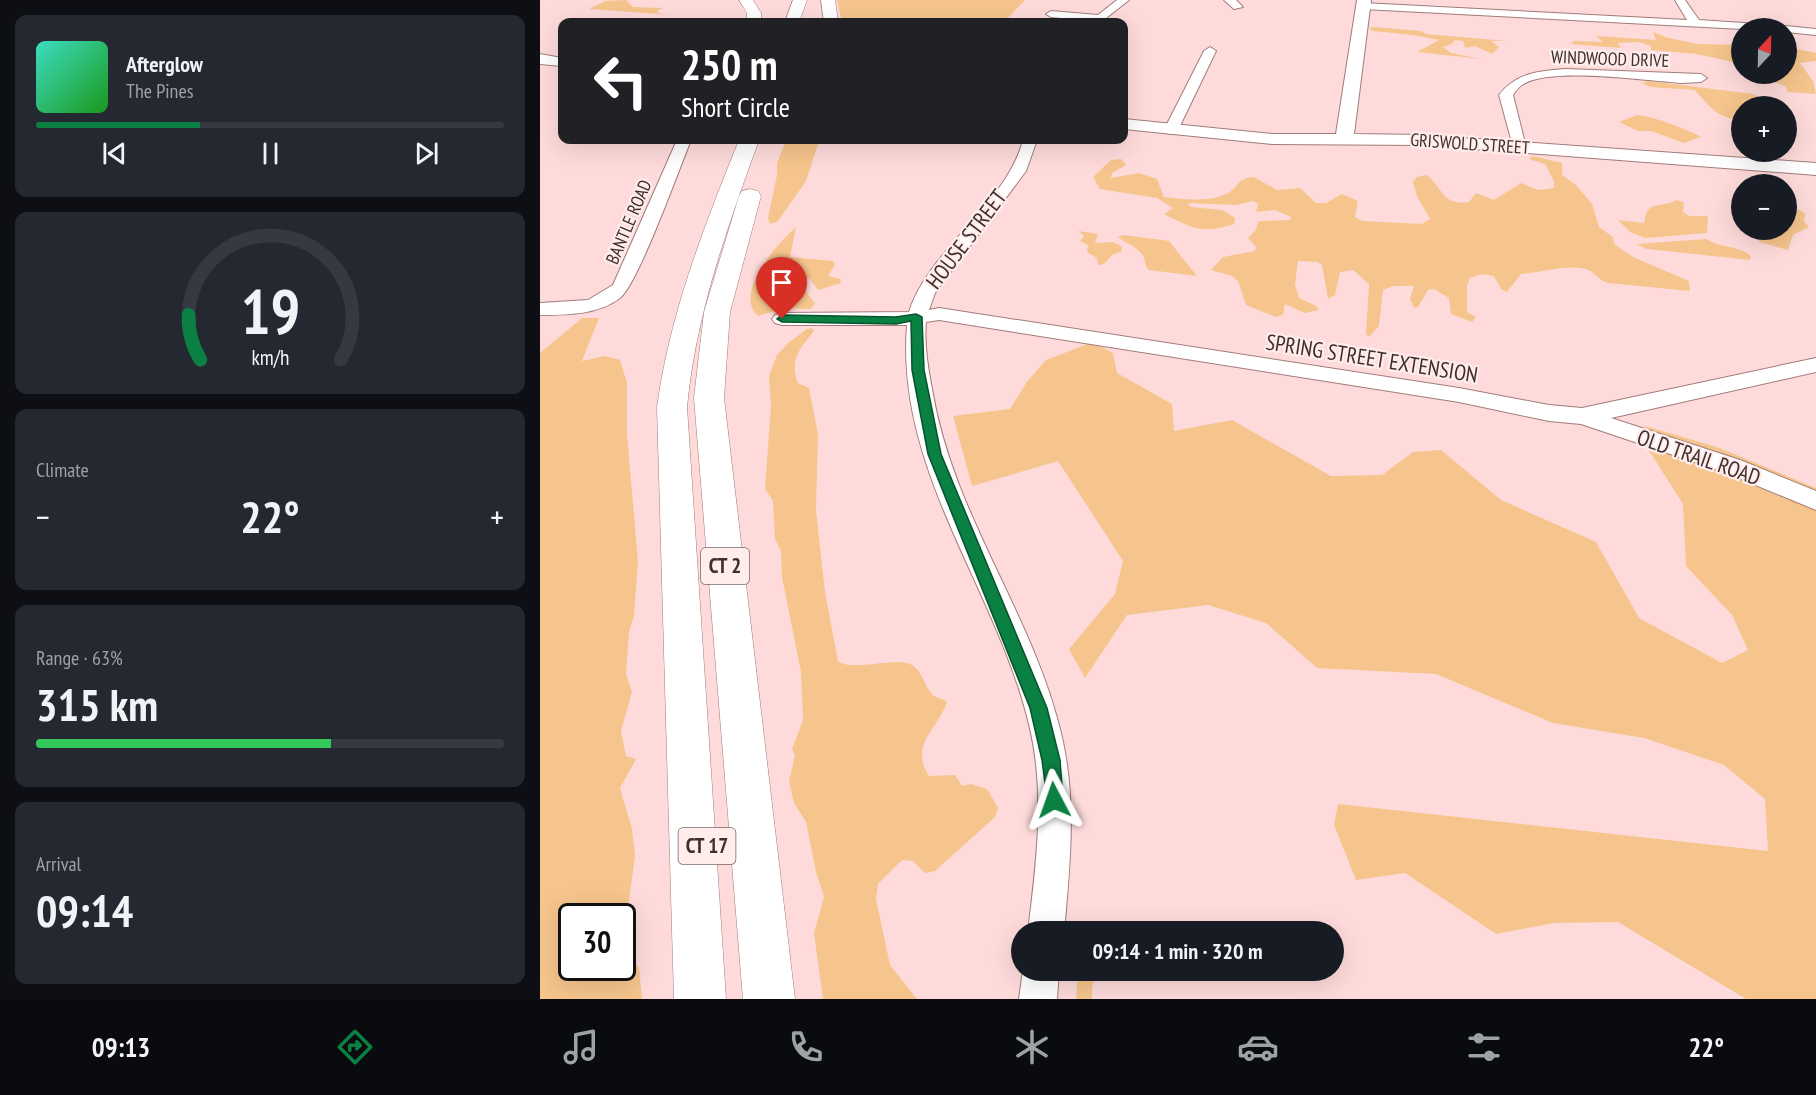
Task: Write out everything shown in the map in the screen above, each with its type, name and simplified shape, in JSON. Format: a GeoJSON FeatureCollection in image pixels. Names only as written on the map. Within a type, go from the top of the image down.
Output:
{"type":"FeatureCollection","features":[{"type":"Feature","properties":{"kind":"highway"},"geometry":{"type":"LineString","coordinates":[[746,0],[754,13],[754,18]]}},
{"type":"Feature","properties":{"kind":"highway"},"geometry":{"type":"LineString","coordinates":[[797,12],[813,0]]}},
{"type":"Feature","properties":{"kind":"highway"},"geometry":{"type":"LineString","coordinates":[[828,0],[830,18]]}},
{"type":"Feature","properties":{"kind":"highway","name":"CT 2"},"geometry":{"type":"LineString","coordinates":[[700,999],[671,434],[673,393],[692,296],[748,144]]}},
{"type":"Feature","properties":{"kind":"highway","name":"CT 2"},"geometry":{"type":"LineString","coordinates":[[768,144],[720,295],[713,335],[709,398],[770,999]]}},
{"type":"Feature","properties":{"kind":"highway","name":"CT 17"},"geometry":{"type":"LineString","coordinates":[[685,694],[705,819],[716,999]]}},
{"type":"Feature","properties":{"kind":"main road"},"geometry":{"type":"LineString","coordinates":[[1344,141],[1363,3]]}},
{"type":"Feature","properties":{"kind":"main road"},"geometry":{"type":"LineString","coordinates":[[540,59],[558,61]]}},
{"type":"Feature","properties":{"kind":"main road","name":"GRISWOLD STREET"},"geometry":{"type":"LineString","coordinates":[[1128,125],[1272,139],[1344,141],[1411,139],[1816,169]]}},
{"type":"Feature","properties":{"kind":"street"},"geometry":{"type":"LineString","coordinates":[[1100,18],[1124,0]]}},
{"type":"Feature","properties":{"kind":"street"},"geometry":{"type":"LineString","coordinates":[[1680,0],[1695,23]]}},
{"type":"Feature","properties":{"kind":"street"},"geometry":{"type":"LineString","coordinates":[[1363,3],[1526,18],[1731,25]]}},
{"type":"Feature","properties":{"kind":"street"},"geometry":{"type":"LineString","coordinates":[[1051,14],[1082,18]]}},
{"type":"Feature","properties":{"kind":"street"},"geometry":{"type":"LineString","coordinates":[[1797,30],[1816,32]]}},
{"type":"Feature","properties":{"kind":"street"},"geometry":{"type":"LineString","coordinates":[[1171,130],[1218,48]]}},
{"type":"Feature","properties":{"kind":"street","name":"WINDWOOD DRIVE"},"geometry":{"type":"LineString","coordinates":[[1519,147],[1506,99],[1510,88],[1524,79],[1566,73],[1673,80],[1701,78]]}},
{"type":"Feature","properties":{"kind":"street","name":"BANTLE ROAD"},"geometry":{"type":"LineString","coordinates":[[540,309],[573,309],[593,304],[611,296],[624,284],[682,144]]}},
{"type":"Feature","properties":{"kind":"street","name":"HOUSE STREET"},"geometry":{"type":"LineString","coordinates":[[1028,144],[1022,165],[929,287],[916,317],[918,370],[934,454],[1022,663],[1048,741],[1053,777],[1054,822],[1047,921]]}},
{"type":"Feature","properties":{"kind":"street","name":"SPRING STREET EXTENSION"},"geometry":{"type":"LineString","coordinates":[[782,319],[896,320],[948,315],[1459,395],[1549,413],[1582,416],[1816,365]]}},
{"type":"Feature","properties":{"kind":"street","name":"OLD TRAIL ROAD"},"geometry":{"type":"LineString","coordinates":[[1582,416],[1732,466],[1816,501]]}},
{"type":"Feature","properties":{"kind":"street"},"geometry":{"type":"LineString","coordinates":[[1038,999],[1040,981]]}},
{"type":"Feature","properties":{"kind":"shaded area"},"geometry":{"type":"Polygon","coordinates":[[[626,0],[633,7],[663,8],[657,11],[658,13],[673,15],[589,9],[605,1],[626,0]]]}},
{"type":"Feature","properties":{"kind":"shaded area"},"geometry":{"type":"Polygon","coordinates":[[[837,0],[1025,0],[1008,18],[841,18],[837,0]]]}},
{"type":"Feature","properties":{"kind":"shaded area"},"geometry":{"type":"Polygon","coordinates":[[[1369,28],[1507,41],[1491,41],[1499,47],[1492,54],[1475,46],[1465,48],[1463,41],[1455,40],[1452,44],[1443,47],[1451,53],[1482,59],[1417,52],[1439,40],[1373,31],[1369,28]]]}},
{"type":"Feature","properties":{"kind":"shaded area"},"geometry":{"type":"Polygon","coordinates":[[[1653,32],[1697,44],[1731,45],[1731,62],[1697,54],[1651,50],[1651,46],[1639,42],[1618,43],[1621,48],[1571,44],[1574,41],[1603,42],[1596,36],[1656,40],[1653,32]]]}},
{"type":"Feature","properties":{"kind":"shaded area"},"geometry":{"type":"Polygon","coordinates":[[[1797,49],[1816,53],[1816,61],[1800,63],[1813,81],[1816,94],[1788,92],[1785,86],[1779,84],[1797,84],[1797,49]]]}},
{"type":"Feature","properties":{"kind":"shaded area"},"geometry":{"type":"Polygon","coordinates":[[[1648,81],[1757,96],[1731,96],[1731,118],[1715,111],[1695,90],[1650,87],[1642,83],[1648,81]]]}},
{"type":"Feature","properties":{"kind":"shaded area"},"geometry":{"type":"Polygon","coordinates":[[[1637,115],[1669,123],[1701,137],[1684,143],[1651,131],[1638,131],[1619,122],[1637,115]]]}},
{"type":"Feature","properties":{"kind":"shaded area"},"geometry":{"type":"Polygon","coordinates":[[[784,144],[818,144],[806,181],[778,221],[770,224],[768,218],[777,175],[777,163],[784,144]]]}},
{"type":"Feature","properties":{"kind":"shaded area"},"geometry":{"type":"Polygon","coordinates":[[[1533,156],[1562,163],[1562,175],[1576,185],[1592,204],[1599,227],[1613,237],[1614,244],[1633,257],[1689,281],[1690,291],[1608,283],[1588,270],[1573,268],[1521,274],[1507,292],[1501,289],[1494,276],[1482,274],[1470,278],[1467,286],[1467,312],[1476,317],[1472,322],[1451,314],[1449,298],[1434,289],[1428,290],[1418,307],[1414,308],[1410,299],[1414,286],[1393,286],[1383,290],[1379,326],[1369,337],[1366,334],[1369,284],[1353,270],[1340,272],[1335,295],[1328,299],[1322,265],[1317,262],[1298,261],[1295,284],[1299,298],[1316,306],[1319,310],[1305,313],[1285,304],[1283,315],[1276,317],[1246,305],[1238,281],[1232,276],[1211,270],[1223,257],[1255,251],[1256,247],[1248,238],[1255,231],[1259,221],[1290,220],[1291,217],[1275,210],[1256,212],[1258,204],[1253,201],[1236,205],[1188,203],[1191,207],[1222,210],[1235,218],[1234,224],[1213,229],[1198,228],[1164,214],[1173,208],[1157,198],[1100,189],[1093,177],[1111,160],[1121,159],[1126,165],[1112,173],[1111,178],[1139,173],[1157,179],[1164,197],[1195,200],[1210,199],[1226,194],[1244,179],[1254,177],[1277,190],[1300,188],[1316,203],[1326,203],[1342,194],[1358,201],[1355,217],[1362,221],[1422,224],[1430,219],[1417,196],[1413,182],[1417,177],[1427,175],[1448,199],[1460,203],[1469,202],[1476,193],[1494,200],[1521,183],[1538,190],[1554,188],[1554,181],[1545,164],[1529,159],[1533,156]]]}},
{"type":"Feature","properties":{"kind":"shaded area"},"geometry":{"type":"Polygon","coordinates":[[[1676,200],[1684,202],[1683,212],[1689,216],[1708,216],[1707,233],[1645,238],[1630,232],[1618,220],[1644,223],[1648,210],[1676,200]]]}},
{"type":"Feature","properties":{"kind":"shaded area"},"geometry":{"type":"Polygon","coordinates":[[[1797,209],[1805,213],[1804,221],[1809,227],[1797,233],[1797,209]]]}},
{"type":"Feature","properties":{"kind":"shaded area"},"geometry":{"type":"Polygon","coordinates":[[[796,227],[790,257],[833,261],[835,265],[828,276],[840,279],[841,283],[818,290],[810,279],[804,278],[807,293],[815,303],[811,309],[785,308],[758,316],[752,306],[751,295],[754,282],[769,257],[796,227]]]}},
{"type":"Feature","properties":{"kind":"shaded area"},"geometry":{"type":"Polygon","coordinates":[[[1078,231],[1098,234],[1095,243],[1113,242],[1121,246],[1122,251],[1112,255],[1104,264],[1098,265],[1097,258],[1087,252],[1088,245],[1080,241],[1084,236],[1078,231]]]}},
{"type":"Feature","properties":{"kind":"shaded area"},"geometry":{"type":"Polygon","coordinates":[[[1123,235],[1169,241],[1197,276],[1149,270],[1140,253],[1118,237],[1123,235]]]}},
{"type":"Feature","properties":{"kind":"shaded area"},"geometry":{"type":"Polygon","coordinates":[[[1706,239],[1746,252],[1751,256],[1750,260],[1647,249],[1636,244],[1706,239]]]}},
{"type":"Feature","properties":{"kind":"shaded area"},"geometry":{"type":"Polygon","coordinates":[[[1759,240],[1791,240],[1788,250],[1759,242],[1759,240]]]}},
{"type":"Feature","properties":{"kind":"shaded area"},"geometry":{"type":"Polygon","coordinates":[[[582,318],[599,318],[582,361],[605,356],[620,360],[627,383],[627,434],[638,562],[626,674],[632,692],[621,731],[626,756],[636,759],[620,788],[632,829],[635,856],[629,903],[558,903],[558,981],[636,981],[636,965],[639,968],[642,999],[540,999],[540,353],[582,318]]]}},
{"type":"Feature","properties":{"kind":"shaded area"},"geometry":{"type":"Polygon","coordinates":[[[812,328],[814,331],[797,355],[795,367],[798,383],[809,388],[818,434],[816,510],[825,592],[838,661],[849,665],[901,662],[908,663],[917,669],[933,695],[947,702],[923,746],[924,765],[929,776],[955,775],[962,786],[971,784],[987,789],[998,808],[995,817],[935,871],[925,873],[913,861],[902,860],[878,884],[876,899],[890,965],[917,999],[823,999],[814,933],[824,897],[816,872],[806,822],[794,803],[789,781],[795,756],[792,749],[803,720],[801,672],[782,577],[781,551],[775,539],[773,501],[765,489],[771,405],[769,376],[777,355],[788,343],[807,329],[812,328]]]}},
{"type":"Feature","properties":{"kind":"shaded area"},"geometry":{"type":"Polygon","coordinates":[[[1093,342],[1113,353],[1117,373],[1172,404],[1174,431],[1232,420],[1331,476],[1382,475],[1413,452],[1441,450],[1501,500],[1596,542],[1639,618],[1722,663],[1748,650],[1732,615],[1686,566],[1683,504],[1646,446],[1645,426],[1717,447],[1816,488],[1816,999],[1746,999],[1618,922],[1554,923],[1496,934],[1405,873],[1356,880],[1334,825],[1338,804],[1768,851],[1765,799],[1724,765],[1644,738],[1553,723],[1436,674],[1317,668],[1266,623],[1208,605],[1127,615],[1085,678],[1069,649],[1115,594],[1123,561],[1058,461],[972,486],[953,416],[1010,409],[1026,383],[1046,360],[1093,342]]]}},
{"type":"Feature","properties":{"kind":"shaded area"},"geometry":{"type":"Polygon","coordinates":[[[1077,981],[1094,981],[1092,999],[1076,999],[1077,981]]]}},
{"type":"Feature","properties":{"kind":"route"},"geometry":{"type":"LineString","coordinates":[[782,319],[840,317],[896,320],[916,317],[916,357],[934,454],[1003,616],[1039,708],[1051,760],[1054,800]]}}]}
